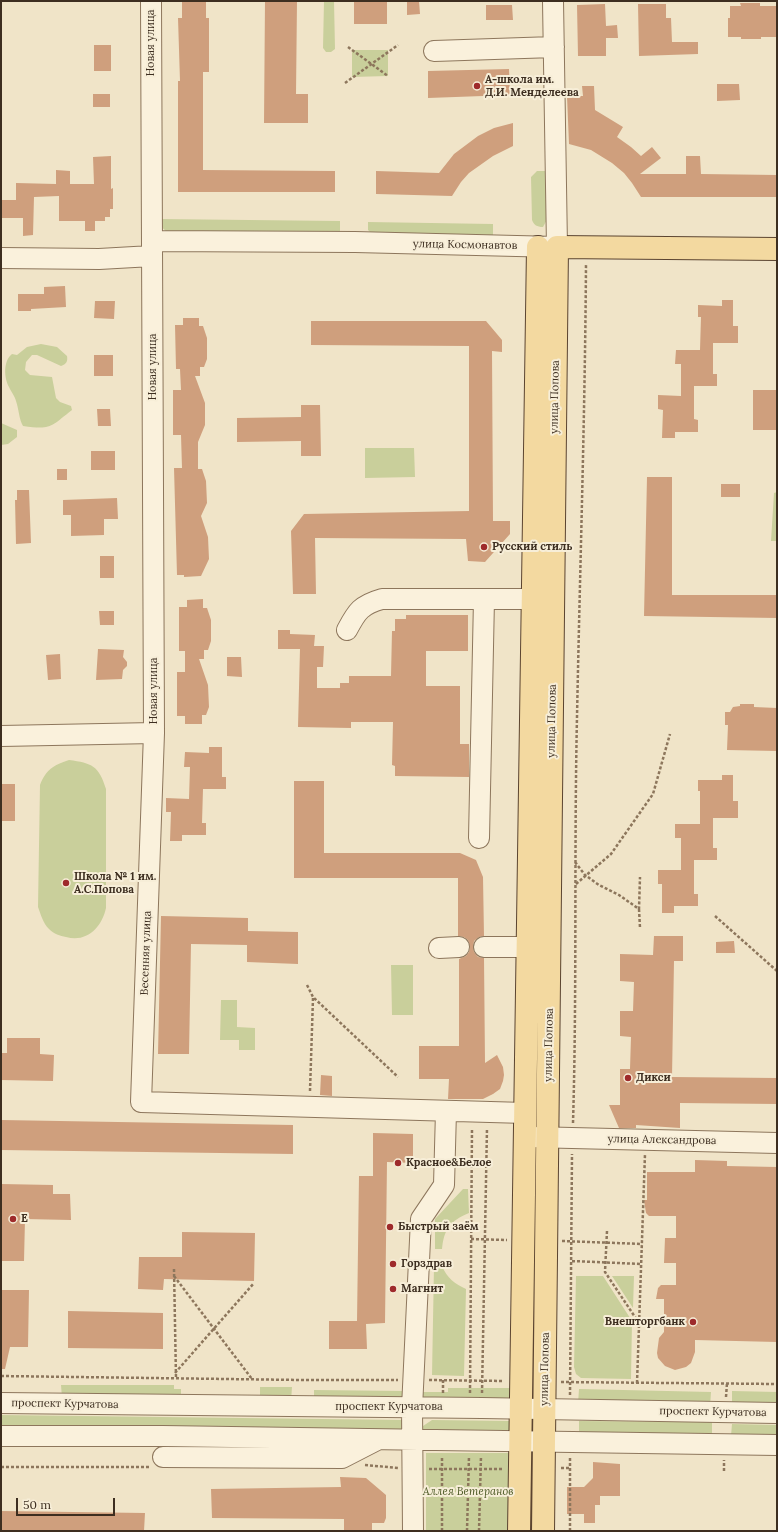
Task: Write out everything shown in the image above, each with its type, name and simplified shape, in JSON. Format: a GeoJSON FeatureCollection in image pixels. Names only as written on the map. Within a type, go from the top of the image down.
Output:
{"type":"FeatureCollection","features":[{"type":"Feature","properties":{"kind":"main road","name":"улица Космонавтов"},"geometry":{"type":"LineString","coordinates":[[548,247],[777,249]]}},
{"type":"Feature","properties":{"kind":"main road","name":"улица Попова"},"geometry":{"type":"LineString","coordinates":[[519,1531],[533,599],[548,247]]}},
{"type":"Feature","properties":{"kind":"main road","name":"улица Попова"},"geometry":{"type":"LineString","coordinates":[[543,1531],[548,1138],[548,247]]}},
{"type":"Feature","properties":{"kind":"street","name":"Новая улица"},"geometry":{"type":"LineString","coordinates":[[151,1],[154,733]]}},
{"type":"Feature","properties":{"kind":"street","name":"улица Попова"},"geometry":{"type":"LineString","coordinates":[[548,247],[554,47],[553,1]]}},
{"type":"Feature","properties":{"kind":"street"},"geometry":{"type":"LineString","coordinates":[[434,51],[554,47]]}},
{"type":"Feature","properties":{"kind":"street","name":"улица Космонавтов"},"geometry":{"type":"LineString","coordinates":[[1,258],[99,259],[152,249],[355,242],[548,247]]}},
{"type":"Feature","properties":{"kind":"street"},"geometry":{"type":"LineString","coordinates":[[479,838],[484,598]]}},
{"type":"Feature","properties":{"kind":"street"},"geometry":{"type":"LineString","coordinates":[[347,630],[354,615],[360,608],[370,602],[382,599],[533,599]]}},
{"type":"Feature","properties":{"kind":"street"},"geometry":{"type":"LineString","coordinates":[[1,736],[154,733]]}},
{"type":"Feature","properties":{"kind":"street","name":"Весенняя улица"},"geometry":{"type":"LineString","coordinates":[[154,733],[141,1102],[310,1106]]}},
{"type":"Feature","properties":{"kind":"street"},"geometry":{"type":"LineString","coordinates":[[484,947],[528,946]]}},
{"type":"Feature","properties":{"kind":"street"},"geometry":{"type":"LineString","coordinates":[[439,948],[458,948]]}},
{"type":"Feature","properties":{"kind":"street"},"geometry":{"type":"LineString","coordinates":[[310,1106],[333,1108],[525,1113]]}},
{"type":"Feature","properties":{"kind":"street"},"geometry":{"type":"LineString","coordinates":[[412,1531],[412,1408],[421,1219],[444,1185],[446,1111]]}},
{"type":"Feature","properties":{"kind":"street","name":"улица Александрова"},"geometry":{"type":"LineString","coordinates":[[525,1137],[777,1143]]}},
{"type":"Feature","properties":{"kind":"street","name":"проспект Курчатова"},"geometry":{"type":"LineString","coordinates":[[1,1403],[777,1413]]}},
{"type":"Feature","properties":{"kind":"street"},"geometry":{"type":"LineString","coordinates":[[1,1436],[163,1436],[777,1445]]}},
{"type":"Feature","properties":{"kind":"street"},"geometry":{"type":"LineString","coordinates":[[163,1457],[342,1458],[378,1439]]}},
{"type":"Feature","properties":{"kind":"path"},"geometry":{"type":"LineString","coordinates":[[344,83],[398,45]]}},
{"type":"Feature","properties":{"kind":"path"},"geometry":{"type":"LineString","coordinates":[[348,47],[388,76]]}},
{"type":"Feature","properties":{"kind":"path"},"geometry":{"type":"LineString","coordinates":[[570,1410],[572,1138],[576,927],[575,861],[584,446],[586,248]]}},
{"type":"Feature","properties":{"kind":"path"},"geometry":{"type":"LineString","coordinates":[[575,884],[611,854],[653,794],[670,734]]}},
{"type":"Feature","properties":{"kind":"path"},"geometry":{"type":"LineString","coordinates":[[575,861],[585,875],[639,909]]}},
{"type":"Feature","properties":{"kind":"path"},"geometry":{"type":"LineString","coordinates":[[640,876],[640,928]]}},
{"type":"Feature","properties":{"kind":"path"},"geometry":{"type":"LineString","coordinates":[[715,916],[777,971]]}},
{"type":"Feature","properties":{"kind":"path"},"geometry":{"type":"LineString","coordinates":[[307,985],[313,997],[398,1077]]}},
{"type":"Feature","properties":{"kind":"path"},"geometry":{"type":"LineString","coordinates":[[310,1106],[313,997]]}},
{"type":"Feature","properties":{"kind":"path"},"geometry":{"type":"LineString","coordinates":[[476,1408],[470,1381],[480,1111]]}},
{"type":"Feature","properties":{"kind":"path"},"geometry":{"type":"LineString","coordinates":[[476,1408],[482,1381],[480,1111]]}},
{"type":"Feature","properties":{"kind":"path"},"geometry":{"type":"LineString","coordinates":[[637,1383],[645,1140]]}},
{"type":"Feature","properties":{"kind":"path"},"geometry":{"type":"LineString","coordinates":[[607,1231],[605,1272],[639,1324]]}},
{"type":"Feature","properties":{"kind":"path"},"geometry":{"type":"LineString","coordinates":[[571,1261],[641,1264]]}},
{"type":"Feature","properties":{"kind":"path"},"geometry":{"type":"LineString","coordinates":[[174,1269],[176,1378]]}},
{"type":"Feature","properties":{"kind":"path"},"geometry":{"type":"LineString","coordinates":[[174,1276],[253,1380]]}},
{"type":"Feature","properties":{"kind":"path"},"geometry":{"type":"LineString","coordinates":[[175,1373],[254,1284]]}},
{"type":"Feature","properties":{"kind":"path"},"geometry":{"type":"LineString","coordinates":[[1,1376],[521,1382]]}},
{"type":"Feature","properties":{"kind":"path"},"geometry":{"type":"LineString","coordinates":[[545,1382],[777,1384]]}},
{"type":"Feature","properties":{"kind":"path"},"geometry":{"type":"LineString","coordinates":[[467,1531],[475,1440]]}},
{"type":"Feature","properties":{"kind":"path"},"geometry":{"type":"LineString","coordinates":[[475,1440],[479,1531]]}},
{"type":"Feature","properties":{"kind":"path"},"geometry":{"type":"LineString","coordinates":[[570,1442],[570,1531]]}},
{"type":"Feature","properties":{"kind":"green space"},"geometry":{"type":"Polygon","coordinates":[[[324,1],[334,1],[335,49],[331,52],[326,52],[323,48],[324,1]]]}},
{"type":"Feature","properties":{"kind":"green space"},"geometry":{"type":"Polygon","coordinates":[[[352,50],[388,50],[388,76],[352,77],[352,50]]]}},
{"type":"Feature","properties":{"kind":"green space"},"geometry":{"type":"Polygon","coordinates":[[[537,171],[548,171],[548,218],[543,227],[539,227],[532,220],[531,177],[537,171]]]}},
{"type":"Feature","properties":{"kind":"green space"},"geometry":{"type":"Polygon","coordinates":[[[158,219],[340,221],[340,233],[167,232],[158,224],[158,219]]]}},
{"type":"Feature","properties":{"kind":"green space"},"geometry":{"type":"Polygon","coordinates":[[[368,222],[493,224],[493,235],[371,233],[368,230],[368,222]]]}},
{"type":"Feature","properties":{"kind":"green space"},"geometry":{"type":"Polygon","coordinates":[[[41,344],[57,347],[67,356],[66,362],[61,366],[37,355],[32,355],[26,362],[25,370],[30,375],[52,377],[56,398],[60,402],[71,406],[72,410],[54,424],[40,428],[23,426],[15,399],[7,383],[5,370],[7,361],[12,354],[17,355],[27,347],[41,344]]]}},
{"type":"Feature","properties":{"kind":"green space"},"geometry":{"type":"Polygon","coordinates":[[[1,423],[17,430],[17,437],[8,444],[1,445],[1,423]]]}},
{"type":"Feature","properties":{"kind":"green space"},"geometry":{"type":"Polygon","coordinates":[[[365,448],[414,448],[415,477],[365,478],[365,448]]]}},
{"type":"Feature","properties":{"kind":"green space"},"geometry":{"type":"Polygon","coordinates":[[[777,492],[777,541],[771,541],[774,493],[777,492]]]}},
{"type":"Feature","properties":{"kind":"green space"},"geometry":{"type":"Polygon","coordinates":[[[69,760],[89,764],[94,767],[100,775],[106,789],[106,908],[97,927],[92,932],[81,938],[64,937],[51,931],[44,922],[38,907],[40,785],[45,775],[51,769],[69,760]]]}},
{"type":"Feature","properties":{"kind":"green space"},"geometry":{"type":"Polygon","coordinates":[[[391,965],[413,965],[413,1015],[392,1015],[391,965]]]}},
{"type":"Feature","properties":{"kind":"green space"},"geometry":{"type":"Polygon","coordinates":[[[221,1000],[237,1000],[237,1027],[255,1028],[255,1050],[239,1050],[239,1040],[220,1040],[221,1000]]]}},
{"type":"Feature","properties":{"kind":"green space"},"geometry":{"type":"Polygon","coordinates":[[[463,1189],[468,1189],[469,1213],[457,1219],[449,1226],[444,1236],[442,1249],[435,1249],[435,1219],[463,1189]]]}},
{"type":"Feature","properties":{"kind":"green space"},"geometry":{"type":"Polygon","coordinates":[[[434,1266],[442,1266],[446,1274],[452,1280],[466,1289],[464,1376],[432,1375],[434,1266]]]}},
{"type":"Feature","properties":{"kind":"green space"},"geometry":{"type":"Polygon","coordinates":[[[576,1276],[603,1276],[632,1321],[631,1379],[581,1378],[576,1374],[574,1367],[576,1276]]]}},
{"type":"Feature","properties":{"kind":"green space"},"geometry":{"type":"Polygon","coordinates":[[[612,1276],[634,1276],[633,1308],[612,1276]]]}},
{"type":"Feature","properties":{"kind":"green space"},"geometry":{"type":"Polygon","coordinates":[[[61,1385],[174,1385],[174,1389],[181,1389],[181,1396],[62,1398],[61,1385]]]}},
{"type":"Feature","properties":{"kind":"green space"},"geometry":{"type":"Polygon","coordinates":[[[260,1387],[292,1387],[291,1401],[260,1396],[260,1387]]]}},
{"type":"Feature","properties":{"kind":"green space"},"geometry":{"type":"Polygon","coordinates":[[[448,1388],[513,1388],[510,1398],[506,1400],[421,1400],[421,1392],[448,1392],[448,1388]]]}},
{"type":"Feature","properties":{"kind":"green space"},"geometry":{"type":"Polygon","coordinates":[[[579,1389],[711,1392],[710,1407],[578,1404],[579,1389]]]}},
{"type":"Feature","properties":{"kind":"green space"},"geometry":{"type":"Polygon","coordinates":[[[314,1390],[403,1391],[403,1402],[314,1400],[314,1390]]]}},
{"type":"Feature","properties":{"kind":"green space"},"geometry":{"type":"Polygon","coordinates":[[[732,1391],[777,1392],[777,1406],[732,1406],[732,1391]]]}},
{"type":"Feature","properties":{"kind":"green space"},"geometry":{"type":"Polygon","coordinates":[[[1,1415],[403,1420],[404,1432],[1,1427],[1,1415]]]}},
{"type":"Feature","properties":{"kind":"green space"},"geometry":{"type":"Polygon","coordinates":[[[432,1420],[509,1421],[513,1424],[513,1431],[423,1431],[423,1426],[432,1420]]]}},
{"type":"Feature","properties":{"kind":"green space"},"geometry":{"type":"Polygon","coordinates":[[[579,1421],[712,1422],[712,1435],[579,1434],[579,1421]]]}},
{"type":"Feature","properties":{"kind":"green space"},"geometry":{"type":"Polygon","coordinates":[[[732,1424],[777,1425],[777,1437],[731,1436],[732,1424]]]}},
{"type":"Feature","properties":{"kind":"green space","name":"Аллея Ветеранов"},"geometry":{"type":"Polygon","coordinates":[[[426,1453],[511,1453],[510,1531],[426,1531],[426,1453]]]}},
{"type":"Feature","properties":{"kind":"building"},"geometry":{"type":"Polygon","coordinates":[[[182,1],[206,1],[206,18],[209,18],[209,72],[203,72],[203,170],[335,171],[335,192],[178,192],[178,81],[180,81],[178,18],[182,18],[182,1]]]}},
{"type":"Feature","properties":{"kind":"building"},"geometry":{"type":"Polygon","coordinates":[[[265,1],[297,1],[296,94],[308,94],[308,123],[264,123],[265,1]]]}},
{"type":"Feature","properties":{"kind":"building"},"geometry":{"type":"Polygon","coordinates":[[[354,1],[387,1],[387,24],[354,24],[354,1]]]}},
{"type":"Feature","properties":{"kind":"building"},"geometry":{"type":"Polygon","coordinates":[[[407,1],[419,1],[420,14],[407,15],[407,1]]]}},
{"type":"Feature","properties":{"kind":"building"},"geometry":{"type":"Polygon","coordinates":[[[740,3],[760,3],[760,6],[777,6],[777,37],[741,39],[741,37],[728,37],[728,18],[730,18],[730,6],[741,6],[740,3]]]}},
{"type":"Feature","properties":{"kind":"building"},"geometry":{"type":"Polygon","coordinates":[[[605,4],[606,26],[617,25],[618,38],[606,38],[606,56],[578,56],[577,5],[605,4]]]}},
{"type":"Feature","properties":{"kind":"building"},"geometry":{"type":"Polygon","coordinates":[[[638,4],[666,4],[666,18],[671,18],[672,42],[698,42],[698,54],[639,56],[638,4]]]}},
{"type":"Feature","properties":{"kind":"building"},"geometry":{"type":"Polygon","coordinates":[[[486,5],[512,5],[513,20],[486,20],[486,5]]]}},
{"type":"Feature","properties":{"kind":"building"},"geometry":{"type":"Polygon","coordinates":[[[94,45],[111,45],[111,71],[94,71],[94,45]]]}},
{"type":"Feature","properties":{"kind":"building"},"geometry":{"type":"Polygon","coordinates":[[[509,69],[510,95],[428,98],[428,71],[509,69]]]}},
{"type":"Feature","properties":{"kind":"building"},"geometry":{"type":"Polygon","coordinates":[[[717,84],[739,84],[740,100],[717,101],[717,84]]]}},
{"type":"Feature","properties":{"kind":"building"},"geometry":{"type":"Polygon","coordinates":[[[582,86],[594,86],[595,110],[623,127],[617,137],[641,156],[652,147],[661,158],[640,174],[686,174],[686,156],[700,156],[701,174],[777,175],[777,197],[641,197],[624,173],[612,163],[591,150],[569,144],[567,96],[583,96],[582,86]]]}},
{"type":"Feature","properties":{"kind":"building"},"geometry":{"type":"Polygon","coordinates":[[[93,94],[110,94],[110,107],[93,107],[93,94]]]}},
{"type":"Feature","properties":{"kind":"building"},"geometry":{"type":"Polygon","coordinates":[[[513,123],[513,146],[493,156],[469,173],[452,196],[376,194],[376,171],[439,173],[454,154],[478,136],[494,128],[513,123]]]}},
{"type":"Feature","properties":{"kind":"building"},"geometry":{"type":"Polygon","coordinates":[[[111,156],[111,189],[113,188],[113,209],[110,209],[110,217],[105,217],[105,221],[95,221],[95,231],[85,231],[85,221],[59,221],[59,196],[34,197],[33,235],[23,236],[23,218],[1,218],[1,200],[16,200],[16,183],[56,184],[56,170],[70,171],[70,184],[94,184],[93,157],[111,156]]]}},
{"type":"Feature","properties":{"kind":"building"},"geometry":{"type":"Polygon","coordinates":[[[65,286],[66,307],[18,311],[18,294],[44,294],[44,287],[65,286]]]}},
{"type":"Feature","properties":{"kind":"building"},"geometry":{"type":"Polygon","coordinates":[[[722,300],[733,300],[733,326],[738,326],[738,343],[713,343],[713,374],[717,374],[717,386],[694,386],[694,419],[698,420],[698,432],[675,432],[675,438],[662,438],[663,410],[658,409],[658,395],[681,396],[681,364],[675,364],[676,350],[700,350],[701,317],[698,317],[698,305],[722,306],[722,300]]]}},
{"type":"Feature","properties":{"kind":"building"},"geometry":{"type":"Polygon","coordinates":[[[95,301],[115,301],[114,319],[94,318],[95,301]]]}},
{"type":"Feature","properties":{"kind":"building"},"geometry":{"type":"Polygon","coordinates":[[[183,318],[199,318],[199,326],[203,326],[207,338],[207,359],[204,367],[200,367],[200,376],[195,376],[205,403],[205,425],[198,442],[198,469],[202,469],[206,481],[207,503],[201,516],[208,537],[209,559],[201,576],[184,577],[184,575],[177,575],[174,468],[182,468],[181,435],[173,435],[173,390],[181,390],[180,369],[176,369],[175,325],[183,325],[183,318]]]}},
{"type":"Feature","properties":{"kind":"building"},"geometry":{"type":"Polygon","coordinates":[[[311,321],[486,321],[502,340],[502,352],[492,351],[493,521],[510,521],[510,534],[485,562],[468,561],[466,539],[315,538],[316,594],[293,594],[291,531],[304,514],[469,511],[469,346],[311,345],[311,321]]]}},
{"type":"Feature","properties":{"kind":"building"},"geometry":{"type":"Polygon","coordinates":[[[94,355],[113,355],[113,376],[94,376],[94,355]]]}},
{"type":"Feature","properties":{"kind":"building"},"geometry":{"type":"Polygon","coordinates":[[[753,390],[777,390],[777,430],[753,430],[753,390]]]}},
{"type":"Feature","properties":{"kind":"building"},"geometry":{"type":"Polygon","coordinates":[[[301,405],[320,405],[321,456],[301,456],[301,441],[237,442],[237,418],[301,417],[301,405]]]}},
{"type":"Feature","properties":{"kind":"building"},"geometry":{"type":"Polygon","coordinates":[[[97,409],[110,409],[111,426],[98,426],[97,409]]]}},
{"type":"Feature","properties":{"kind":"building"},"geometry":{"type":"Polygon","coordinates":[[[91,451],[115,451],[115,470],[91,470],[91,451]]]}},
{"type":"Feature","properties":{"kind":"building"},"geometry":{"type":"Polygon","coordinates":[[[57,469],[67,469],[67,480],[57,480],[57,469]]]}},
{"type":"Feature","properties":{"kind":"building"},"geometry":{"type":"Polygon","coordinates":[[[647,477],[672,477],[672,595],[777,595],[777,618],[644,616],[647,477]]]}},
{"type":"Feature","properties":{"kind":"building"},"geometry":{"type":"Polygon","coordinates":[[[721,484],[740,484],[740,497],[721,497],[721,484]]]}},
{"type":"Feature","properties":{"kind":"building"},"geometry":{"type":"Polygon","coordinates":[[[17,490],[29,490],[31,543],[16,544],[15,500],[17,500],[17,490]]]}},
{"type":"Feature","properties":{"kind":"building"},"geometry":{"type":"Polygon","coordinates":[[[117,498],[118,519],[104,519],[104,535],[71,536],[71,515],[63,515],[63,500],[117,498]]]}},
{"type":"Feature","properties":{"kind":"building"},"geometry":{"type":"Polygon","coordinates":[[[100,556],[114,556],[114,578],[100,578],[100,556]]]}},
{"type":"Feature","properties":{"kind":"building"},"geometry":{"type":"Polygon","coordinates":[[[203,599],[203,608],[207,608],[211,620],[211,641],[208,650],[204,650],[204,659],[199,659],[208,685],[209,707],[206,715],[202,715],[202,724],[185,724],[185,716],[177,716],[177,672],[185,672],[185,651],[179,651],[179,607],[187,607],[187,600],[203,599]]]}},
{"type":"Feature","properties":{"kind":"building"},"geometry":{"type":"Polygon","coordinates":[[[99,611],[114,611],[114,625],[100,625],[99,611]]]}},
{"type":"Feature","properties":{"kind":"building"},"geometry":{"type":"Polygon","coordinates":[[[406,615],[468,615],[468,651],[426,651],[426,686],[460,686],[460,744],[469,744],[469,777],[395,776],[395,766],[392,765],[393,722],[351,722],[351,728],[298,727],[300,649],[278,649],[278,630],[290,630],[290,634],[315,635],[314,646],[324,646],[323,667],[317,667],[317,688],[340,688],[340,683],[349,683],[349,676],[391,676],[392,631],[395,631],[395,619],[406,619],[406,615]]]}},
{"type":"Feature","properties":{"kind":"building"},"geometry":{"type":"Polygon","coordinates":[[[98,649],[124,650],[123,657],[127,662],[127,666],[123,670],[122,679],[96,680],[98,649]]]}},
{"type":"Feature","properties":{"kind":"building"},"geometry":{"type":"Polygon","coordinates":[[[60,654],[61,679],[48,680],[46,655],[60,654]]]}},
{"type":"Feature","properties":{"kind":"building"},"geometry":{"type":"Polygon","coordinates":[[[227,657],[241,657],[242,677],[227,676],[227,657]]]}},
{"type":"Feature","properties":{"kind":"building"},"geometry":{"type":"Polygon","coordinates":[[[740,704],[754,704],[754,707],[777,708],[777,751],[727,750],[728,725],[725,725],[725,712],[730,712],[733,707],[740,706],[740,704]]]}},
{"type":"Feature","properties":{"kind":"building"},"geometry":{"type":"Polygon","coordinates":[[[209,747],[222,747],[222,777],[226,777],[226,789],[203,789],[202,823],[206,823],[206,835],[182,835],[182,841],[170,841],[171,812],[166,812],[166,798],[189,799],[190,767],[184,767],[185,752],[209,753],[209,747]]]}},
{"type":"Feature","properties":{"kind":"building"},"geometry":{"type":"Polygon","coordinates":[[[722,775],[733,775],[733,801],[738,801],[738,818],[713,818],[713,848],[717,848],[717,860],[694,860],[694,894],[698,894],[698,906],[674,906],[674,913],[662,913],[662,884],[658,884],[658,870],[681,870],[681,838],[675,838],[675,824],[700,824],[700,791],[698,791],[698,780],[722,780],[722,775]]]}},
{"type":"Feature","properties":{"kind":"building"},"geometry":{"type":"Polygon","coordinates":[[[294,781],[324,781],[324,853],[460,853],[476,860],[483,877],[484,936],[479,937],[474,941],[473,947],[474,952],[478,957],[484,958],[485,1063],[497,1055],[503,1067],[504,1075],[500,1089],[493,1094],[483,1099],[448,1099],[449,1079],[419,1079],[419,1046],[459,1046],[459,959],[466,956],[470,947],[468,940],[464,937],[458,936],[458,878],[294,878],[294,781]]]}},
{"type":"Feature","properties":{"kind":"building"},"geometry":{"type":"Polygon","coordinates":[[[1,784],[15,784],[15,821],[1,821],[1,784]]]}},
{"type":"Feature","properties":{"kind":"building"},"geometry":{"type":"Polygon","coordinates":[[[161,916],[248,918],[248,931],[298,932],[298,964],[247,962],[247,945],[191,944],[189,1054],[158,1054],[161,916]]]}},
{"type":"Feature","properties":{"kind":"building"},"geometry":{"type":"Polygon","coordinates":[[[654,936],[683,936],[683,961],[674,961],[672,1077],[777,1078],[777,1104],[680,1103],[680,1128],[636,1125],[636,1128],[619,1128],[609,1105],[620,1105],[620,1069],[630,1069],[631,1037],[620,1036],[620,1011],[633,1011],[634,982],[620,981],[620,954],[653,955],[654,936]]]}},
{"type":"Feature","properties":{"kind":"building"},"geometry":{"type":"Polygon","coordinates":[[[734,941],[735,953],[716,953],[716,942],[734,941]]]}},
{"type":"Feature","properties":{"kind":"building"},"geometry":{"type":"Polygon","coordinates":[[[7,1038],[40,1038],[40,1054],[54,1055],[53,1081],[1,1080],[1,1053],[7,1053],[7,1038]]]}},
{"type":"Feature","properties":{"kind":"building"},"geometry":{"type":"Polygon","coordinates":[[[321,1075],[332,1076],[332,1096],[320,1095],[321,1075]]]}},
{"type":"Feature","properties":{"kind":"building"},"geometry":{"type":"Polygon","coordinates":[[[1,1120],[293,1125],[293,1154],[1,1150],[1,1120]]]}},
{"type":"Feature","properties":{"kind":"building"},"geometry":{"type":"Polygon","coordinates":[[[373,1133],[413,1134],[413,1163],[387,1162],[385,1323],[366,1324],[367,1349],[329,1349],[329,1321],[357,1321],[359,1176],[373,1176],[373,1133]]]}},
{"type":"Feature","properties":{"kind":"building"},"geometry":{"type":"Polygon","coordinates":[[[695,1160],[727,1161],[727,1166],[777,1167],[777,1342],[695,1340],[695,1352],[691,1363],[686,1367],[675,1370],[665,1366],[658,1358],[657,1353],[659,1338],[664,1332],[664,1299],[656,1299],[658,1288],[661,1285],[676,1285],[676,1263],[664,1263],[665,1238],[676,1238],[676,1216],[649,1216],[646,1213],[644,1200],[647,1200],[647,1172],[695,1172],[695,1160]]]}},
{"type":"Feature","properties":{"kind":"building","name":"Е"},"geometry":{"type":"Polygon","coordinates":[[[1,1184],[53,1185],[53,1194],[70,1194],[71,1220],[25,1219],[24,1261],[1,1261],[1,1184]]]}},
{"type":"Feature","properties":{"kind":"building"},"geometry":{"type":"Polygon","coordinates":[[[182,1232],[255,1233],[254,1281],[164,1279],[163,1290],[138,1289],[139,1257],[182,1257],[182,1232]]]}},
{"type":"Feature","properties":{"kind":"building"},"geometry":{"type":"Polygon","coordinates":[[[1,1290],[29,1290],[28,1347],[10,1347],[5,1369],[1,1369],[1,1290]]]}},
{"type":"Feature","properties":{"kind":"building"},"geometry":{"type":"Polygon","coordinates":[[[68,1311],[163,1313],[163,1349],[68,1348],[68,1311]]]}},
{"type":"Feature","properties":{"kind":"building"},"geometry":{"type":"Polygon","coordinates":[[[593,1462],[620,1464],[620,1496],[600,1496],[600,1505],[595,1505],[595,1523],[584,1523],[584,1514],[567,1514],[567,1487],[584,1487],[593,1478],[593,1462]]]}},
{"type":"Feature","properties":{"kind":"building"},"geometry":{"type":"Polygon","coordinates":[[[340,1477],[366,1478],[386,1495],[386,1518],[384,1523],[372,1523],[372,1531],[344,1531],[344,1519],[212,1518],[211,1489],[341,1487],[340,1477]]]}},
{"type":"Feature","properties":{"kind":"building"},"geometry":{"type":"Polygon","coordinates":[[[1,1511],[145,1513],[144,1531],[1,1531],[1,1511]]]}},
{"type":"Feature","properties":{"kind":"place","name":"А-школа им. Д.И. Менделеева"},"geometry":{"type":"Point","coordinates":[477,86]}},
{"type":"Feature","properties":{"kind":"place","name":"Русский стиль"},"geometry":{"type":"Point","coordinates":[484,547]}},
{"type":"Feature","properties":{"kind":"place","name":"Школа № 1 им. А.С.Попова"},"geometry":{"type":"Point","coordinates":[66,883]}},
{"type":"Feature","properties":{"kind":"place","name":"Дикси"},"geometry":{"type":"Point","coordinates":[628,1078]}},
{"type":"Feature","properties":{"kind":"place","name":"Красное&Белое"},"geometry":{"type":"Point","coordinates":[398,1163]}},
{"type":"Feature","properties":{"kind":"place","name":"Е"},"geometry":{"type":"Point","coordinates":[13,1219]}},
{"type":"Feature","properties":{"kind":"place","name":"Быстрый заём"},"geometry":{"type":"Point","coordinates":[390,1227]}},
{"type":"Feature","properties":{"kind":"place","name":"Горздрав"},"geometry":{"type":"Point","coordinates":[393,1264]}},
{"type":"Feature","properties":{"kind":"place","name":"Магнит"},"geometry":{"type":"Point","coordinates":[393,1289]}},
{"type":"Feature","properties":{"kind":"place","name":"Внешторгбанк"},"geometry":{"type":"Point","coordinates":[693,1322]}}]}
